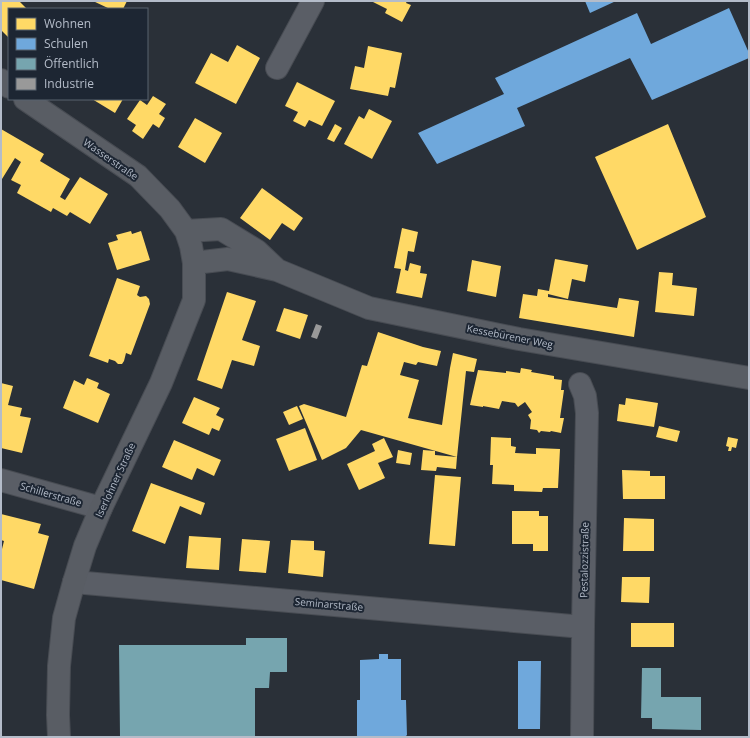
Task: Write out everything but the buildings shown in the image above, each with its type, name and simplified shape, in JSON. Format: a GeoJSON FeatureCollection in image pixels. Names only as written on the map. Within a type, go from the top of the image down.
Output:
{"type":"FeatureCollection","features":[{"type":"Feature","properties":{"kind":"main road","name":"Wasserstraße"},"geometry":{"type":"LineString","coordinates":[[27,100],[138,176],[170,209],[186,231]]}},
{"type":"Feature","properties":{"kind":"main road","name":"Kessebürener Weg"},"geometry":{"type":"LineString","coordinates":[[186,231],[221,229],[257,251],[277,270]]}},
{"type":"Feature","properties":{"kind":"main road","name":"Iserlohner Straße"},"geometry":{"type":"LineString","coordinates":[[60,737],[58,715],[59,666],[64,618],[85,546],[101,508],[161,383],[194,300],[194,263],[191,246],[186,231]]}},
{"type":"Feature","properties":{"kind":"main road","name":"Kessebürener Weg"},"geometry":{"type":"LineString","coordinates":[[194,263],[228,259],[277,270],[369,308],[520,338],[749,378]]}},
{"type":"Feature","properties":{"kind":"street"},"geometry":{"type":"LineString","coordinates":[[277,68],[313,1]]}},
{"type":"Feature","properties":{"kind":"street","name":"Pestalozzistraße"},"geometry":{"type":"LineString","coordinates":[[580,384],[585,396],[587,413],[582,737]]}},
{"type":"Feature","properties":{"kind":"street","name":"Schillerstraße"},"geometry":{"type":"LineString","coordinates":[[1,480],[101,508]]}},
{"type":"Feature","properties":{"kind":"street","name":"Seminarstraße"},"geometry":{"type":"LineString","coordinates":[[74,582],[583,627]]}}]}
